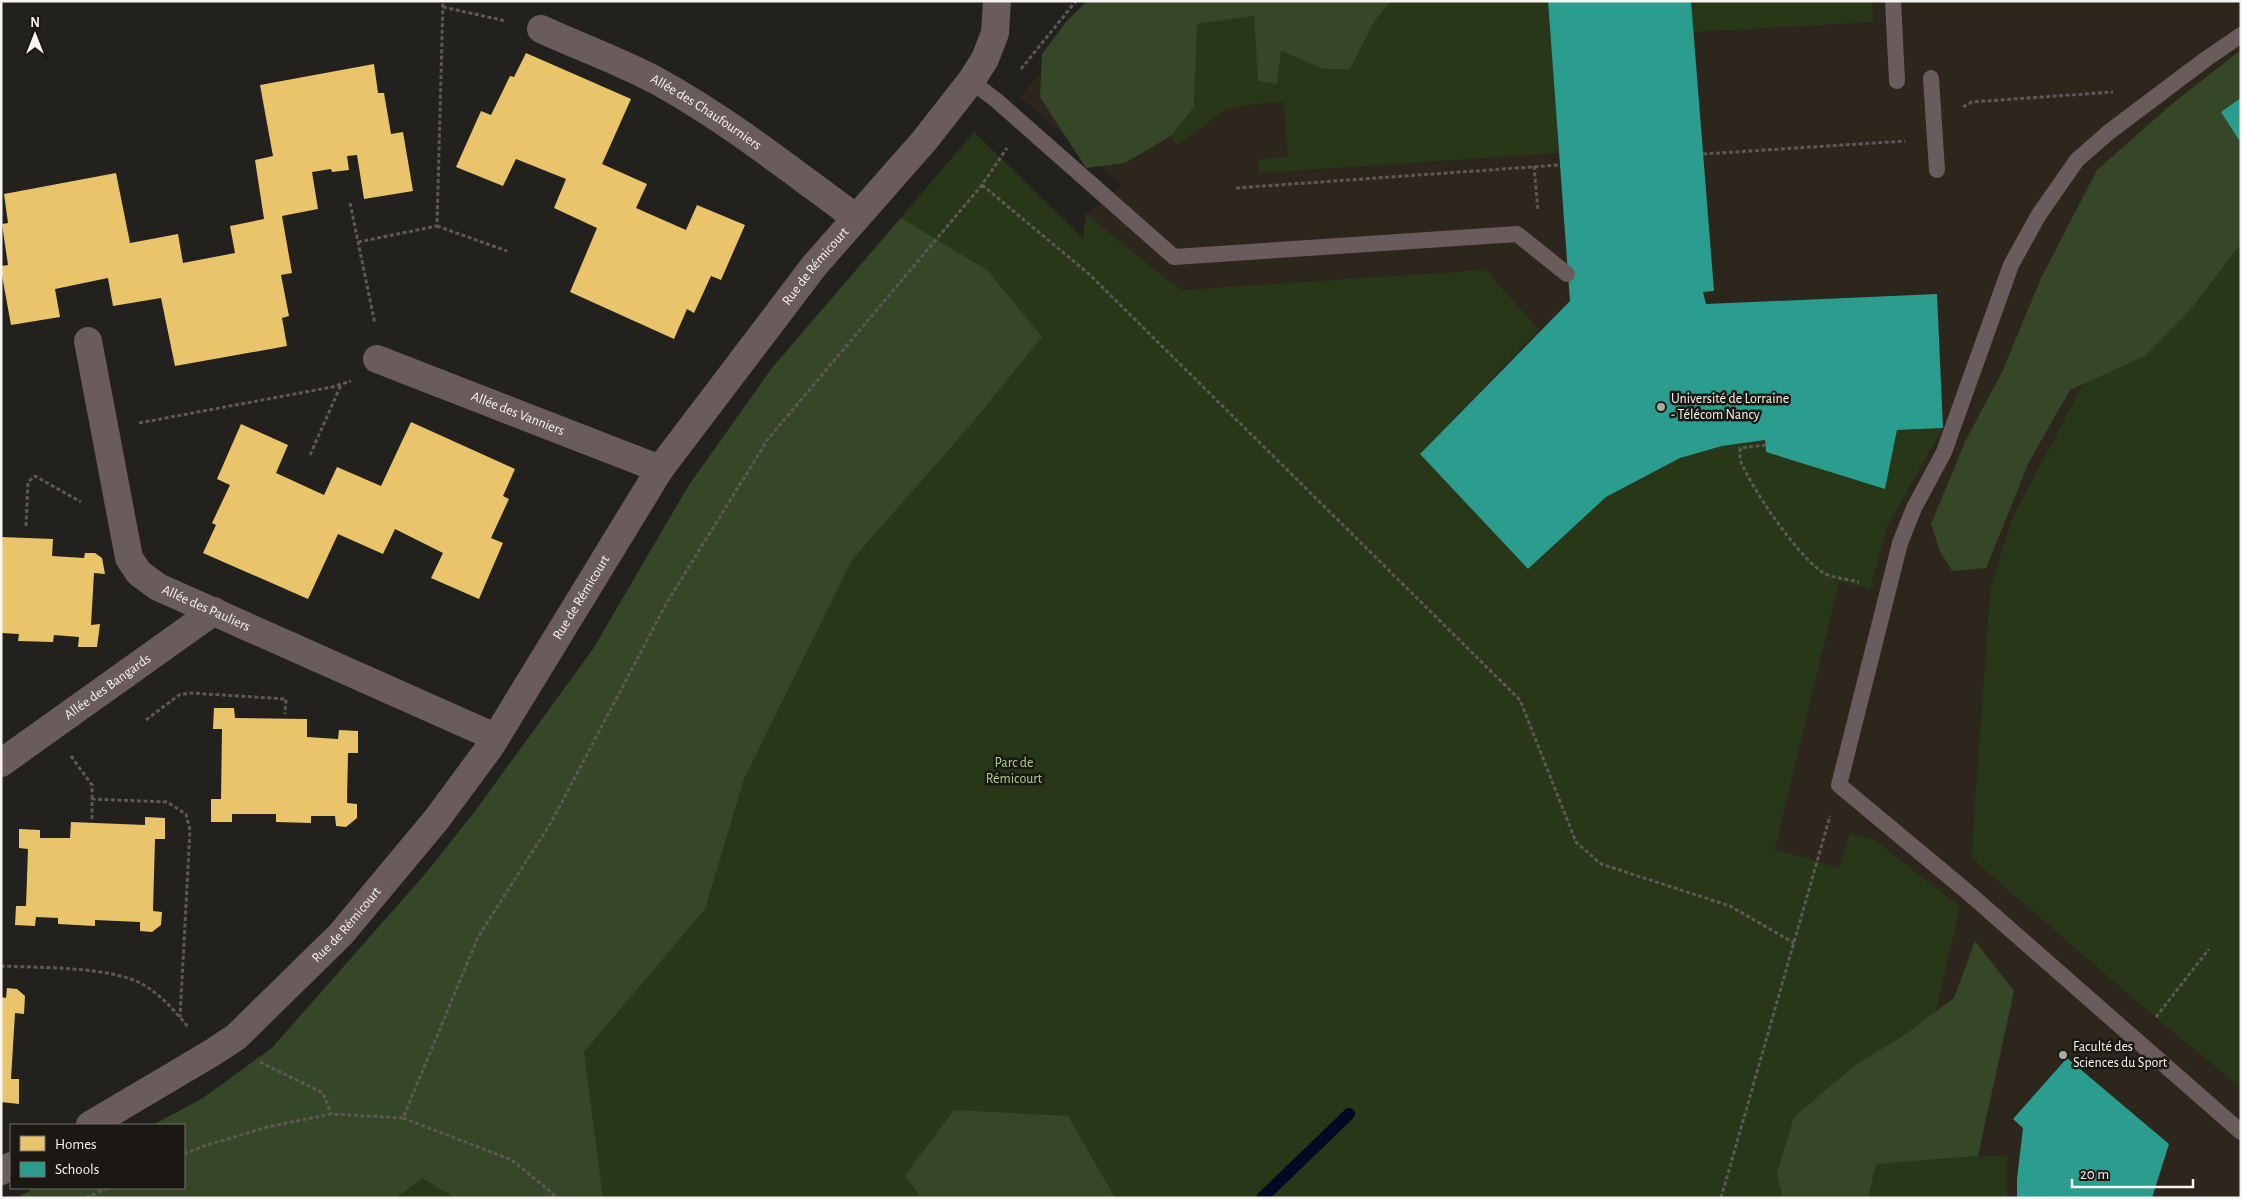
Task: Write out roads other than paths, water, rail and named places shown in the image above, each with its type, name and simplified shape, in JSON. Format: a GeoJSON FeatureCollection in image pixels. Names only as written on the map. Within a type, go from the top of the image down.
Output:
{"type":"FeatureCollection","features":[{"type":"Feature","properties":{"kind":"street","name":"Rue de Rémicourt"},"geometry":{"type":"LineString","coordinates":[[92,1124],[236,1037],[341,934],[436,820],[490,748],[660,469],[814,266],[924,140],[971,81],[985,59],[995,33],[997,1]]}},
{"type":"Feature","properties":{"kind":"street","name":"Allée des Chaufourniers"},"geometry":{"type":"LineString","coordinates":[[542,29],[666,87],[752,142],[856,218]]}},
{"type":"Feature","properties":{"kind":"street","name":"Allée des Pauliers"},"geometry":{"type":"LineString","coordinates":[[88,341],[129,558],[140,573],[158,587],[495,737]]}},
{"type":"Feature","properties":{"kind":"street","name":"Allée des Vanniers"},"geometry":{"type":"LineString","coordinates":[[377,360],[660,469]]}},
{"type":"Feature","properties":{"kind":"street","name":"Allée des Bangards"},"geometry":{"type":"LineString","coordinates":[[1,763],[214,611]]}},
{"type":"Feature","properties":{"kind":"lane"},"geometry":{"type":"LineString","coordinates":[[1893,1],[1898,81]]}},
{"type":"Feature","properties":{"kind":"lane"},"geometry":{"type":"LineString","coordinates":[[2241,36],[2206,59],[2109,132],[2077,160],[2038,216],[2011,265],[1944,452],[1914,508],[1900,543],[1839,785],[1964,889],[2241,1132]]}},
{"type":"Feature","properties":{"kind":"lane"},"geometry":{"type":"LineString","coordinates":[[1931,78],[1937,170]]}},
{"type":"Feature","properties":{"kind":"lane"},"geometry":{"type":"LineString","coordinates":[[971,81],[996,100],[1174,257],[1517,234],[1567,274]]}},
{"type":"Feature","properties":{"kind":"waterway"},"geometry":{"type":"LineString","coordinates":[[1262,1198],[1349,1114]]}},
{"type":"Feature","properties":{"kind":"place","name":"Université de Lorraine - Télécom Nancy"},"geometry":{"type":"Point","coordinates":[1661,407]}},
{"type":"Feature","properties":{"kind":"place","name":"Faculté des Sciences du Sport"},"geometry":{"type":"Point","coordinates":[2063,1055]}},
{"type":"Feature","properties":{"kind":"park label","name":"Parc de Rémicourt"},"geometry":{"type":"Point","coordinates":[1014,772]}}]}
